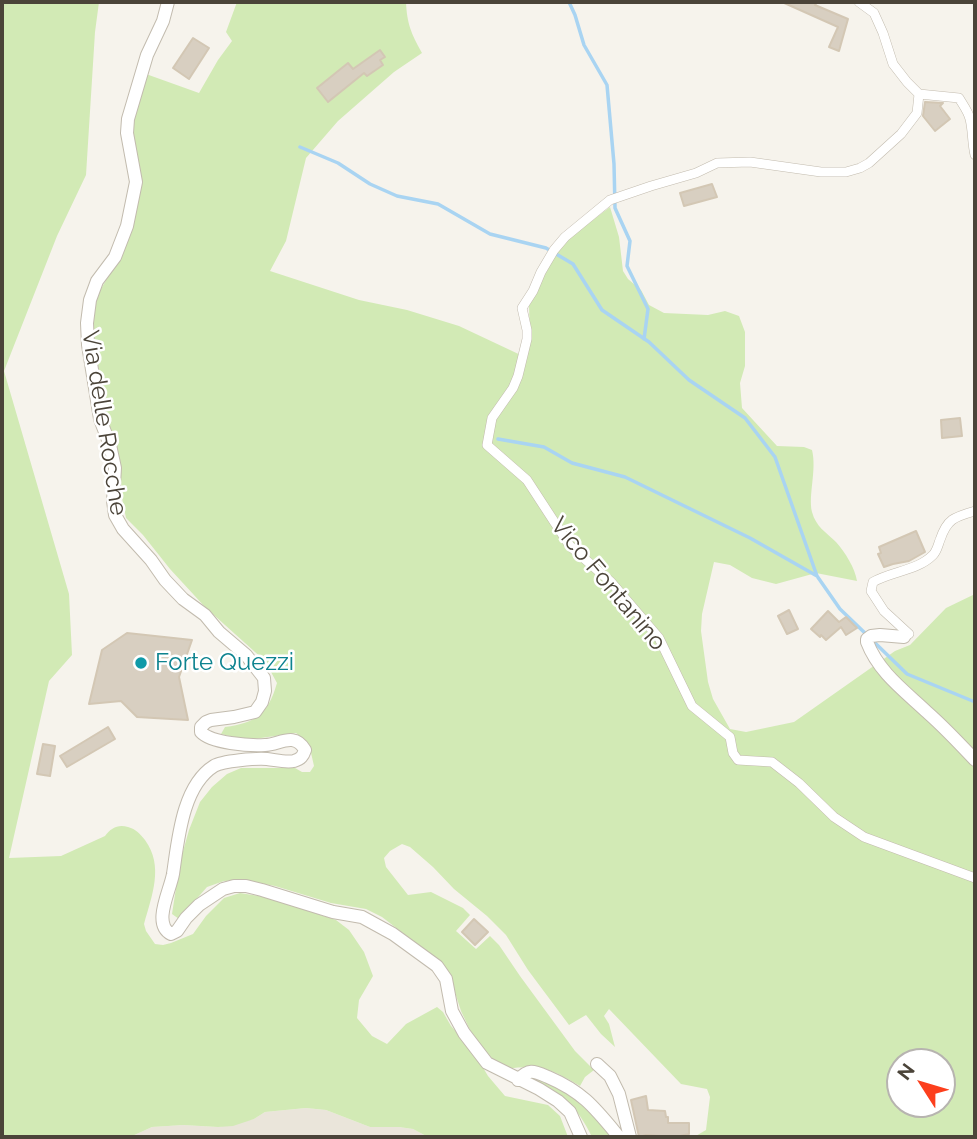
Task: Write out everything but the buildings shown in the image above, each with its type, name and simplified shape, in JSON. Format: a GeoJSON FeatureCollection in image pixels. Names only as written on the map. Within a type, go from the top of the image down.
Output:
{"type":"FeatureCollection","features":[{"type":"Feature","properties":{"kind":"street","name":"Via delle Rocche"},"geometry":{"type":"LineString","coordinates":[[168,2],[163,21],[147,55],[128,119],[127,132],[136,181],[127,226],[115,257],[97,281],[90,300],[87,323],[100,419],[115,468],[115,515],[123,529],[183,599],[205,615],[219,632],[251,661],[264,678],[265,691],[255,712],[211,720],[201,726],[201,732],[205,736],[227,743],[268,746],[278,741],[292,740],[302,745],[305,750],[297,761],[258,759],[223,762],[205,774],[194,789],[180,825],[173,875],[163,907],[164,930],[171,934],[177,931],[199,905],[223,890],[246,886],[333,912],[362,917],[393,934],[437,966],[446,979],[453,1011],[464,1033],[487,1063],[518,1080]]}},
{"type":"Feature","properties":{"kind":"street"},"geometry":{"type":"LineString","coordinates":[[859,2],[874,13],[893,64],[919,94],[958,98],[965,107],[970,120],[975,155]]}},
{"type":"Feature","properties":{"kind":"street","name":"Vico Fontanino"},"geometry":{"type":"LineString","coordinates":[[919,94],[917,113],[901,134],[860,168],[846,172],[821,172],[750,162],[717,163],[696,173],[610,200],[560,243],[522,308],[527,339],[521,363],[513,388],[492,418],[487,445],[527,480],[570,546],[611,582],[660,638],[692,706],[730,737],[733,753],[738,760],[772,762],[799,783],[834,817],[864,837],[975,878]]}},
{"type":"Feature","properties":{"kind":"street"},"geometry":{"type":"LineString","coordinates":[[975,511],[958,516],[945,526],[935,554],[920,564],[885,575],[873,582],[872,591],[884,611],[909,634],[904,637],[872,637],[868,646],[897,687],[929,713],[975,760]]}},
{"type":"Feature","properties":{"kind":"street"},"geometry":{"type":"LineString","coordinates":[[597,1064],[610,1076],[619,1094],[630,1137]]}},
{"type":"Feature","properties":{"kind":"street"},"geometry":{"type":"LineString","coordinates":[[581,1137],[570,1112],[558,1101],[518,1080],[525,1073],[538,1073],[572,1088],[592,1105],[619,1137]]}},
{"type":"Feature","properties":{"kind":"shaded area"},"geometry":{"type":"Polygon","coordinates":[[[306,1108],[326,1110],[370,1127],[413,1129],[428,1137],[130,1137],[152,1127],[218,1127],[254,1119],[265,1112],[306,1108]]]}},
{"type":"Feature","properties":{"kind":"green space"},"geometry":{"type":"Polygon","coordinates":[[[2,2],[99,2],[86,175],[57,236],[4,371],[69,594],[72,655],[49,681],[9,858],[61,856],[105,836],[115,827],[133,829],[145,840],[154,860],[155,881],[144,924],[155,944],[171,943],[193,934],[224,898],[240,893],[265,897],[336,920],[349,930],[364,952],[373,976],[359,1000],[357,1018],[372,1036],[387,1044],[406,1024],[437,1007],[472,1049],[488,1076],[505,1096],[548,1105],[560,1116],[568,1137],[428,1137],[413,1129],[370,1127],[326,1110],[306,1108],[265,1112],[233,1126],[152,1127],[130,1137],[2,1137],[2,2]]]}},
{"type":"Feature","properties":{"kind":"green space"},"geometry":{"type":"Polygon","coordinates":[[[237,2],[406,2],[410,28],[422,53],[394,72],[338,121],[306,158],[286,241],[270,271],[359,300],[407,310],[459,326],[527,358],[530,345],[529,305],[554,257],[569,238],[610,207],[619,237],[623,271],[641,290],[649,305],[664,313],[708,315],[725,311],[739,316],[745,332],[745,366],[740,383],[742,408],[777,446],[812,450],[812,512],[819,525],[846,555],[857,581],[816,573],[776,584],[752,578],[730,565],[714,562],[702,614],[701,631],[713,699],[730,729],[746,732],[794,722],[895,651],[910,645],[946,608],[975,594],[975,1137],[694,1137],[706,1130],[710,1097],[707,1089],[681,1084],[609,1009],[604,1016],[615,1047],[586,1015],[569,1025],[506,935],[433,867],[410,847],[402,844],[384,858],[386,867],[408,895],[431,892],[463,908],[470,915],[456,931],[476,949],[490,936],[499,945],[575,1051],[594,1070],[585,1077],[580,1086],[560,1075],[536,1067],[505,1069],[487,1054],[470,1030],[448,971],[382,917],[366,909],[331,903],[275,886],[243,880],[224,881],[207,887],[179,919],[172,914],[180,862],[189,830],[200,802],[212,787],[227,774],[241,768],[295,768],[310,772],[314,766],[309,744],[296,733],[247,740],[221,734],[225,727],[245,723],[259,715],[269,702],[277,683],[265,661],[205,607],[126,518],[120,462],[102,402],[93,323],[95,299],[125,248],[140,194],[133,120],[146,74],[199,93],[232,41],[226,32],[237,2]]]}},
{"type":"Feature","properties":{"kind":"green space"},"geometry":{"type":"Polygon","coordinates":[[[532,1075],[563,1087],[589,1108],[612,1137],[592,1137],[574,1108],[551,1088],[530,1078],[532,1075]]]}},
{"type":"Feature","properties":{"kind":"waterway"},"geometry":{"type":"LineString","coordinates":[[569,2],[584,45],[607,85],[615,208],[630,241],[627,266],[648,309],[644,339]]}},
{"type":"Feature","properties":{"kind":"waterway"},"geometry":{"type":"LineString","coordinates":[[300,147],[338,163],[370,184],[397,196],[438,204],[490,234],[546,248],[573,264],[602,310],[649,342],[689,380],[745,418],[775,457],[817,576]]}},
{"type":"Feature","properties":{"kind":"waterway"},"geometry":{"type":"LineString","coordinates":[[498,439],[544,447],[572,463],[625,477],[750,538],[817,576],[840,609],[867,635]]}},
{"type":"Feature","properties":{"kind":"waterway"},"geometry":{"type":"LineString","coordinates":[[873,641],[907,674],[975,702]]}},
{"type":"Feature","properties":{"kind":"place","name":"Forte Quezzi"},"geometry":{"type":"Point","coordinates":[141,663]}}]}
